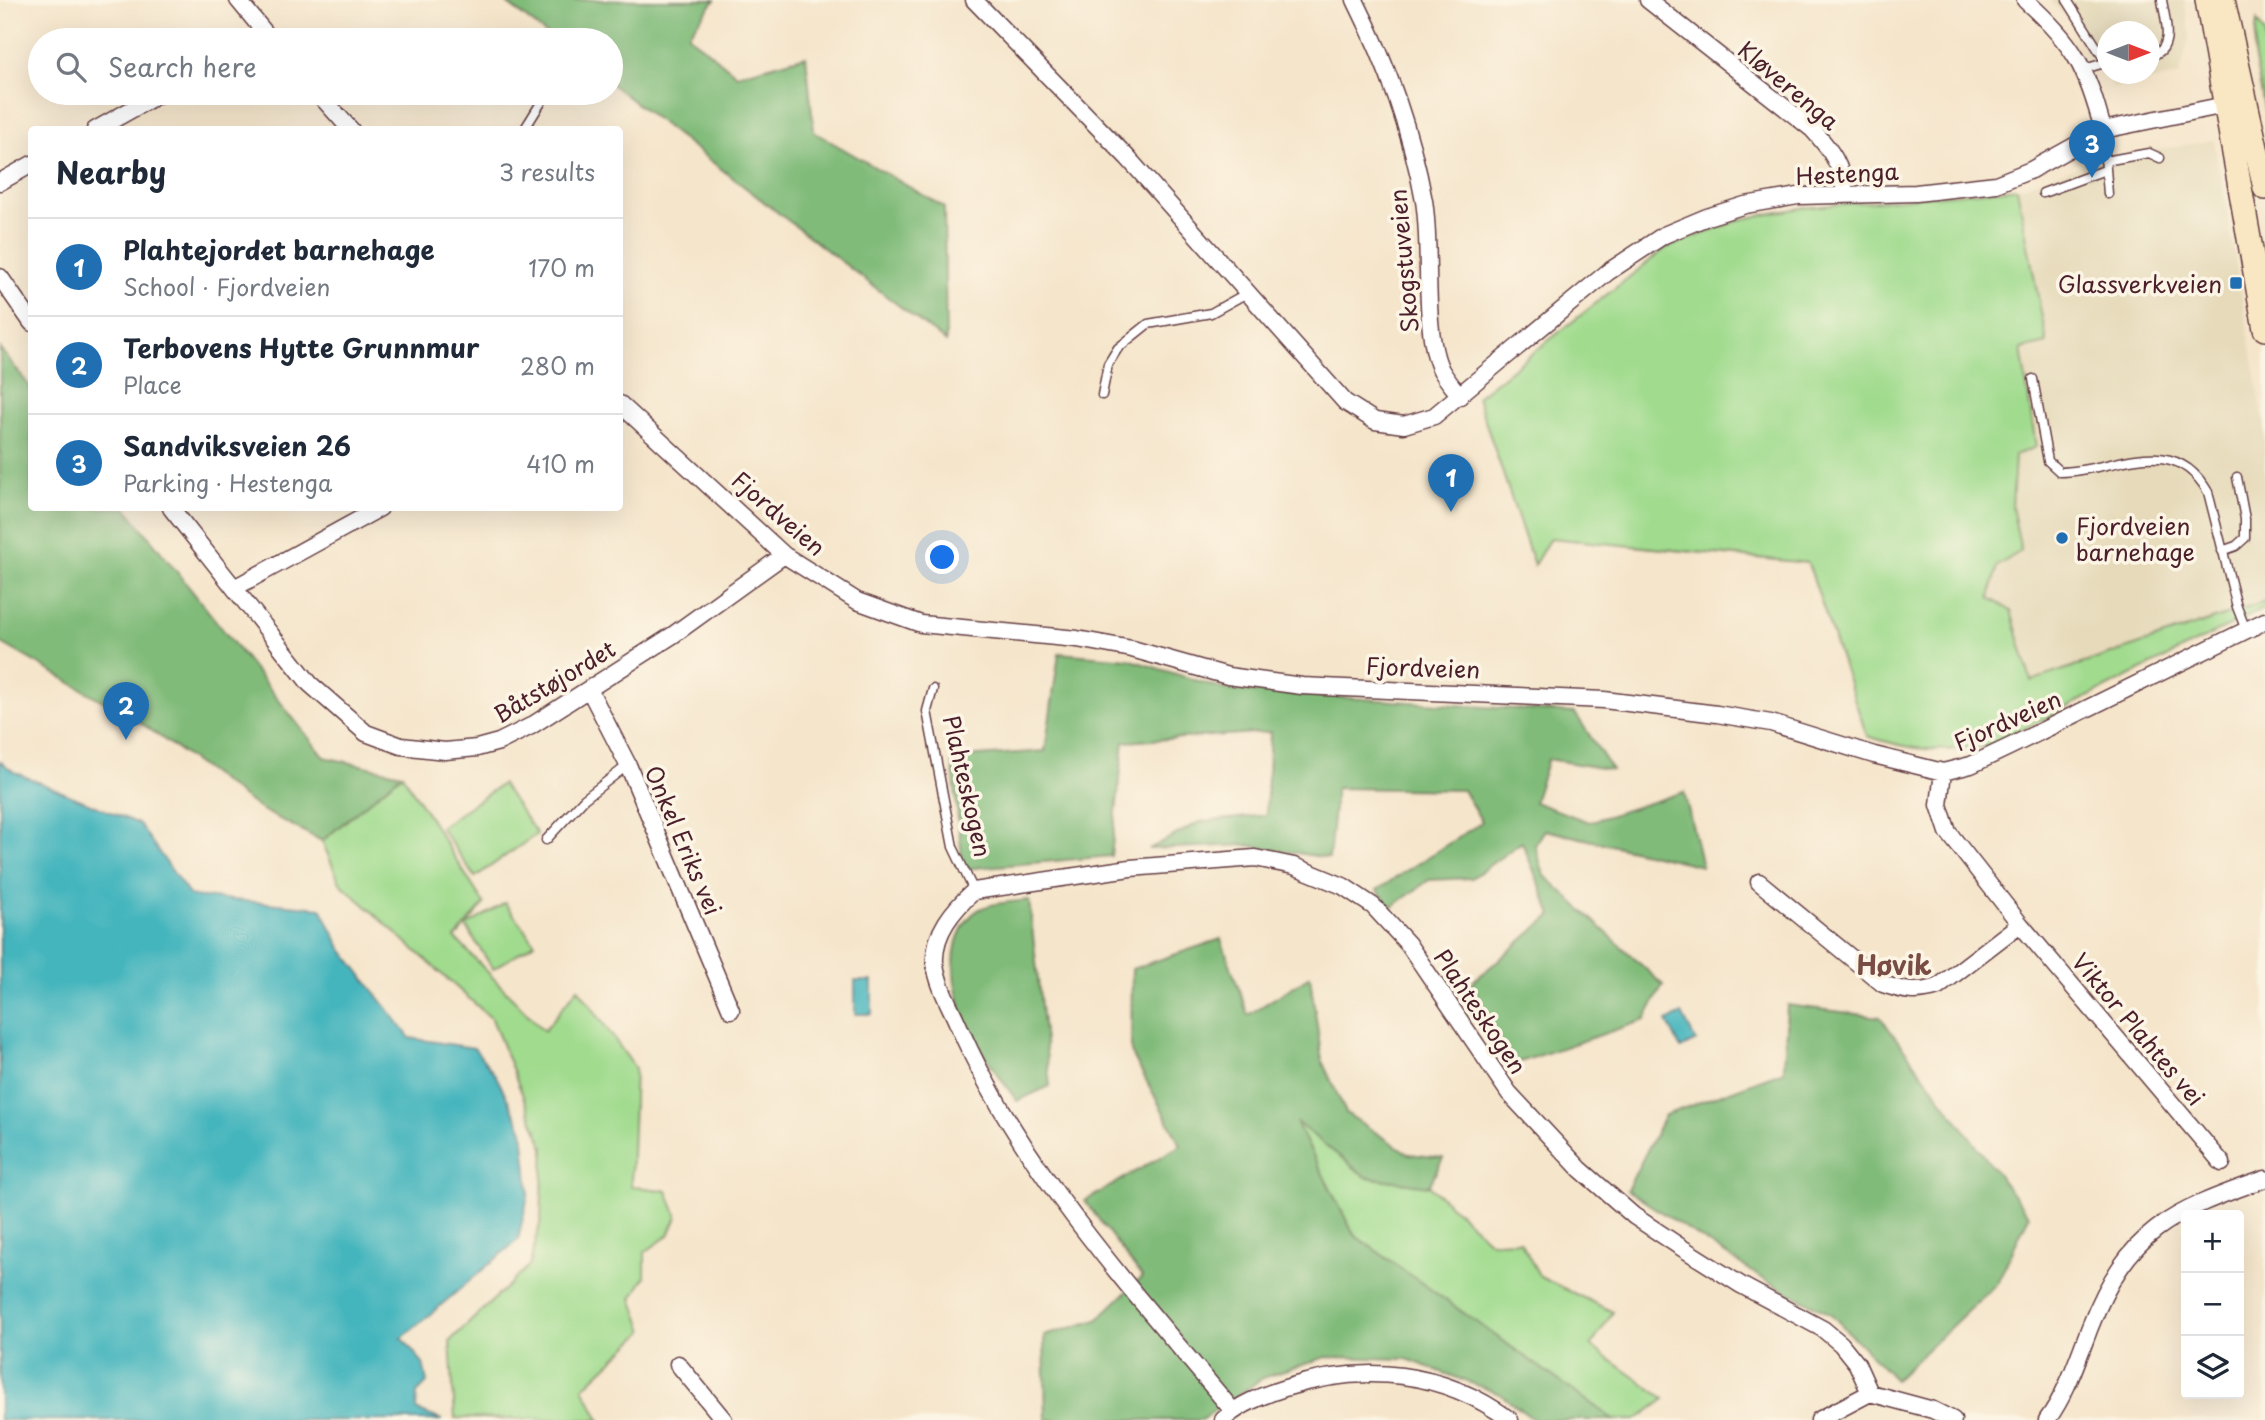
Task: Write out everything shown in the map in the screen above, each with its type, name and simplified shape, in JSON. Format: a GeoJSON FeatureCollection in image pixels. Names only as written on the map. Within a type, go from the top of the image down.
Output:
{"type":"FeatureCollection","features":[{"type":"Feature","properties":{"kind":"main road"},"geometry":{"type":"LineString","coordinates":[[2207,0],[2265,188]]}},
{"type":"Feature","properties":{"kind":"main road"},"geometry":{"type":"LineString","coordinates":[[2223,0],[2265,329]]}},
{"type":"Feature","properties":{"kind":"street"},"geometry":{"type":"LineString","coordinates":[[238,0],[261,28]]}},
{"type":"Feature","properties":{"kind":"street"},"geometry":{"type":"LineString","coordinates":[[974,0],[1127,157],[1345,402],[1375,421],[1404,425],[1434,416],[1460,396]]}},
{"type":"Feature","properties":{"kind":"street","name":"Skogstuveien"},"geometry":{"type":"LineString","coordinates":[[1354,0],[1384,60],[1410,140],[1424,203],[1433,345],[1441,370],[1460,396]]}},
{"type":"Feature","properties":{"kind":"street","name":"Kløverenga"},"geometry":{"type":"LineString","coordinates":[[1648,0],[1812,129],[1834,153],[1843,174],[1845,194]]}},
{"type":"Feature","properties":{"kind":"street"},"geometry":{"type":"LineString","coordinates":[[2025,0],[2063,35],[2084,69],[2103,130]]}},
{"type":"Feature","properties":{"kind":"street","name":"Hestenga"},"geometry":{"type":"LineString","coordinates":[[1460,396],[1608,272],[1664,235],[1745,205],[1845,194],[1916,193],[1996,184],[2031,170],[2103,130],[2237,102]]}},
{"type":"Feature","properties":{"kind":"street"},"geometry":{"type":"LineString","coordinates":[[102,126],[140,105]]}},
{"type":"Feature","properties":{"kind":"street"},"geometry":{"type":"LineString","coordinates":[[329,105],[347,126]]}},
{"type":"Feature","properties":{"kind":"street"},"geometry":{"type":"LineString","coordinates":[[0,182],[28,166]]}},
{"type":"Feature","properties":{"kind":"street"},"geometry":{"type":"LineString","coordinates":[[0,277],[28,317]]}},
{"type":"Feature","properties":{"kind":"street","name":"Fjordveien"},"geometry":{"type":"LineString","coordinates":[[623,407],[784,555],[857,601],[922,624],[1077,639],[1132,649],[1228,676],[1302,685],[1604,700],[1717,714],[1771,723],[1874,755],[1942,772],[1971,765],[2265,621]]}},
{"type":"Feature","properties":{"kind":"street","name":"Båtstøjordet"},"geometry":{"type":"LineString","coordinates":[[173,511],[310,684],[366,733],[401,746],[445,751],[477,748],[499,742],[531,726],[673,635],[784,555]]}},
{"type":"Feature","properties":{"kind":"street"},"geometry":{"type":"LineString","coordinates":[[236,587],[375,511]]}},
{"type":"Feature","properties":{"kind":"street","name":"Onkel Eriks vei"},"geometry":{"type":"LineString","coordinates":[[589,689],[628,765],[731,1010]]}},
{"type":"Feature","properties":{"kind":"street","name":"Viktor Plahtes vei"},"geometry":{"type":"LineString","coordinates":[[1942,772],[1938,805],[1948,832],[2020,924],[2222,1163]]}},
{"type":"Feature","properties":{"kind":"street","name":"Plahteskogen"},"geometry":{"type":"LineString","coordinates":[[1228,1415],[1025,1148],[995,1100],[966,1043],[935,962],[939,935],[956,908],[974,891],[1130,868],[1255,858],[1294,866],[1343,886],[1373,906],[1408,944],[1496,1075],[1580,1170],[1634,1216],[1679,1246],[1823,1329],[1841,1344],[1857,1364],[1870,1393]]}},
{"type":"Feature","properties":{"kind":"street"},"geometry":{"type":"LineString","coordinates":[[1759,882],[1883,984],[1903,991],[1923,992],[1938,987],[2020,924]]}},
{"type":"Feature","properties":{"kind":"street"},"geometry":{"type":"LineString","coordinates":[[2047,1420],[2069,1381],[2107,1286],[2126,1256],[2149,1231],[2189,1208],[2265,1179]]}},
{"type":"Feature","properties":{"kind":"street"},"geometry":{"type":"LineString","coordinates":[[678,1364],[724,1420]]}},
{"type":"Feature","properties":{"kind":"street"},"geometry":{"type":"LineString","coordinates":[[1228,1415],[1304,1382],[1376,1373],[1403,1374],[1466,1393],[1510,1420]]}},
{"type":"Feature","properties":{"kind":"street"},"geometry":{"type":"LineString","coordinates":[[1819,1420],[1870,1393],[1933,1410],[1953,1420]]}},
{"type":"Feature","properties":{"kind":"lane"},"geometry":{"type":"LineString","coordinates":[[2067,0],[2097,46]]}},
{"type":"Feature","properties":{"kind":"lane"},"geometry":{"type":"LineString","coordinates":[[2160,52],[2165,46],[2168,34],[2162,0]]}},
{"type":"Feature","properties":{"kind":"lane"},"geometry":{"type":"LineString","coordinates":[[2084,69],[2097,65]]}},
{"type":"Feature","properties":{"kind":"lane"},"geometry":{"type":"LineString","coordinates":[[526,126],[540,105]]}},
{"type":"Feature","properties":{"kind":"lane"},"geometry":{"type":"LineString","coordinates":[[2103,130],[2108,194]]}},
{"type":"Feature","properties":{"kind":"lane"},"geometry":{"type":"LineString","coordinates":[[2043,193],[2105,166],[2149,153],[2160,158]]}},
{"type":"Feature","properties":{"kind":"lane"},"geometry":{"type":"LineString","coordinates":[[1102,395],[1108,363],[1118,348],[1149,324],[1211,313],[1247,293]]}},
{"type":"Feature","properties":{"kind":"lane"},"geometry":{"type":"LineString","coordinates":[[2033,379],[2048,461],[2054,469],[2067,472],[2137,458],[2165,458],[2185,465],[2201,480],[2208,492],[2237,607],[2246,630]]}},
{"type":"Feature","properties":{"kind":"lane"},"geometry":{"type":"LineString","coordinates":[[2222,551],[2245,538],[2245,519],[2237,477]]}},
{"type":"Feature","properties":{"kind":"lane","name":"Plahteskogen"},"geometry":{"type":"LineString","coordinates":[[933,689],[927,711],[953,847],[974,891]]}},
{"type":"Feature","properties":{"kind":"lane"},"geometry":{"type":"LineString","coordinates":[[546,840],[584,799],[628,765]]}},
{"type":"Feature","properties":{"kind":"shaded area"},"geometry":{"type":"Polygon","coordinates":[[[2049,0],[2184,0],[2190,35],[2179,76],[2160,79],[2160,21],[2097,21],[2097,59],[2073,24],[2049,0]]]}},
{"type":"Feature","properties":{"kind":"shaded area"},"geometry":{"type":"Polygon","coordinates":[[[2111,84],[2134,84],[2112,88],[2111,84]]]}},
{"type":"Feature","properties":{"kind":"shaded area"},"geometry":{"type":"Polygon","coordinates":[[[2214,140],[2265,427],[2265,602],[2031,682],[2011,611],[1990,598],[1997,566],[2021,551],[2012,507],[2015,455],[2036,446],[2021,349],[2046,343],[2017,188],[2087,163],[2214,140]]]}},
{"type":"Feature","properties":{"kind":"green space"},"geometry":{"type":"Polygon","coordinates":[[[503,0],[715,0],[688,35],[737,75],[806,56],[814,132],[944,207],[946,342],[623,93],[623,28],[539,28],[503,0]]]}},
{"type":"Feature","properties":{"kind":"green space"},"geometry":{"type":"Polygon","coordinates":[[[2257,21],[2265,34],[2265,111],[2254,54],[2257,21]]]}},
{"type":"Feature","properties":{"kind":"green space"},"geometry":{"type":"Polygon","coordinates":[[[2017,188],[2047,343],[2021,349],[2036,447],[2015,455],[2012,507],[2021,551],[1997,566],[1990,598],[2011,611],[2031,681],[2265,602],[2265,608],[1990,746],[1928,749],[1867,736],[1808,563],[1550,538],[1534,565],[1477,397],[1666,248],[1742,219],[1801,208],[2017,188]]]}},
{"type":"Feature","properties":{"kind":"green space"},"geometry":{"type":"Polygon","coordinates":[[[0,348],[28,384],[28,511],[128,511],[324,757],[402,774],[322,841],[260,809],[141,723],[0,642],[0,348]]]}},
{"type":"Feature","properties":{"kind":"green space"},"geometry":{"type":"Polygon","coordinates":[[[1059,653],[1128,659],[1227,690],[1575,713],[1612,770],[1548,759],[1534,802],[1589,822],[1684,792],[1702,866],[1545,830],[1535,845],[1544,875],[1663,985],[1645,1020],[1511,1065],[1463,990],[1552,915],[1522,842],[1472,878],[1429,880],[1392,907],[1377,890],[1482,822],[1463,790],[1336,788],[1329,858],[1246,845],[1149,849],[1200,822],[1266,815],[1270,732],[1124,742],[1111,856],[963,869],[952,758],[1045,751],[1059,653]]]}},
{"type":"Feature","properties":{"kind":"green space"},"geometry":{"type":"Polygon","coordinates":[[[402,774],[484,904],[455,938],[544,1031],[578,988],[635,1068],[631,1186],[667,1191],[677,1217],[669,1235],[645,1252],[645,1277],[632,1298],[644,1331],[583,1388],[600,1420],[455,1418],[450,1341],[530,1265],[541,1220],[544,1148],[492,1019],[340,883],[322,841],[402,774]]]}},
{"type":"Feature","properties":{"kind":"green space"},"geometry":{"type":"Polygon","coordinates":[[[502,784],[537,834],[475,877],[440,827],[502,784]]]}},
{"type":"Feature","properties":{"kind":"green space"},"geometry":{"type":"Polygon","coordinates":[[[1029,900],[1050,1086],[1017,1101],[991,1065],[969,1026],[955,985],[954,963],[957,941],[973,914],[993,905],[1029,900]]]}},
{"type":"Feature","properties":{"kind":"green space"},"geometry":{"type":"Polygon","coordinates":[[[505,903],[535,943],[493,969],[466,926],[505,903]]]}},
{"type":"Feature","properties":{"kind":"green space"},"geometry":{"type":"Polygon","coordinates":[[[1221,939],[1248,1015],[1310,976],[1322,1061],[1346,1113],[1409,1154],[1443,1158],[1429,1186],[1366,1177],[1296,1122],[1354,1235],[1614,1420],[1534,1420],[1500,1394],[1407,1359],[1326,1357],[1263,1378],[1201,1420],[1046,1420],[1044,1336],[1097,1320],[1142,1277],[1085,1201],[1181,1145],[1131,1052],[1132,969],[1221,939]]]}},
{"type":"Feature","properties":{"kind":"green space"},"geometry":{"type":"Polygon","coordinates":[[[1787,1005],[1880,1017],[2029,1216],[1997,1283],[1895,1380],[1831,1314],[1768,1282],[1627,1190],[1665,1115],[1784,1071],[1787,1005]]]}},
{"type":"Feature","properties":{"kind":"green space"},"geometry":{"type":"Polygon","coordinates":[[[1295,1121],[1366,1177],[1429,1186],[1491,1242],[1520,1241],[1540,1277],[1613,1312],[1591,1346],[1665,1399],[1636,1420],[1614,1420],[1354,1235],[1295,1121]]]}},
{"type":"Feature","properties":{"kind":"water"},"geometry":{"type":"Polygon","coordinates":[[[0,761],[14,772],[139,824],[190,896],[321,908],[341,948],[410,1038],[474,1048],[496,1076],[523,1130],[529,1192],[518,1240],[402,1338],[423,1363],[427,1383],[417,1393],[416,1410],[442,1420],[0,1420],[0,761]]]}},
{"type":"Feature","properties":{"kind":"water"},"geometry":{"type":"Polygon","coordinates":[[[855,981],[872,981],[872,1014],[855,1014],[855,981]]]}},
{"type":"Feature","properties":{"kind":"water"},"geometry":{"type":"Polygon","coordinates":[[[1682,1014],[1696,1041],[1681,1049],[1667,1021],[1682,1014]]]}},
{"type":"Feature","properties":{"kind":"place","name":"Sandviksveien 26"},"geometry":{"type":"Point","coordinates":[2092,178]}},
{"type":"Feature","properties":{"kind":"place","name":"Glassverkveien"},"geometry":{"type":"Point","coordinates":[2236,283]}},
{"type":"Feature","properties":{"kind":"place","name":"Plahtejordet barnehage"},"geometry":{"type":"Point","coordinates":[1451,512]}},
{"type":"Feature","properties":{"kind":"place","name":"Fjordveien barnehage"},"geometry":{"type":"Point","coordinates":[2062,538]}},
{"type":"Feature","properties":{"kind":"place","name":"Terbovens Hytte Grunnmur"},"geometry":{"type":"Point","coordinates":[126,740]}},
{"type":"Feature","properties":{"kind":"district","name":"Høvik"},"geometry":{"type":"Point","coordinates":[1894,964]}}]}
